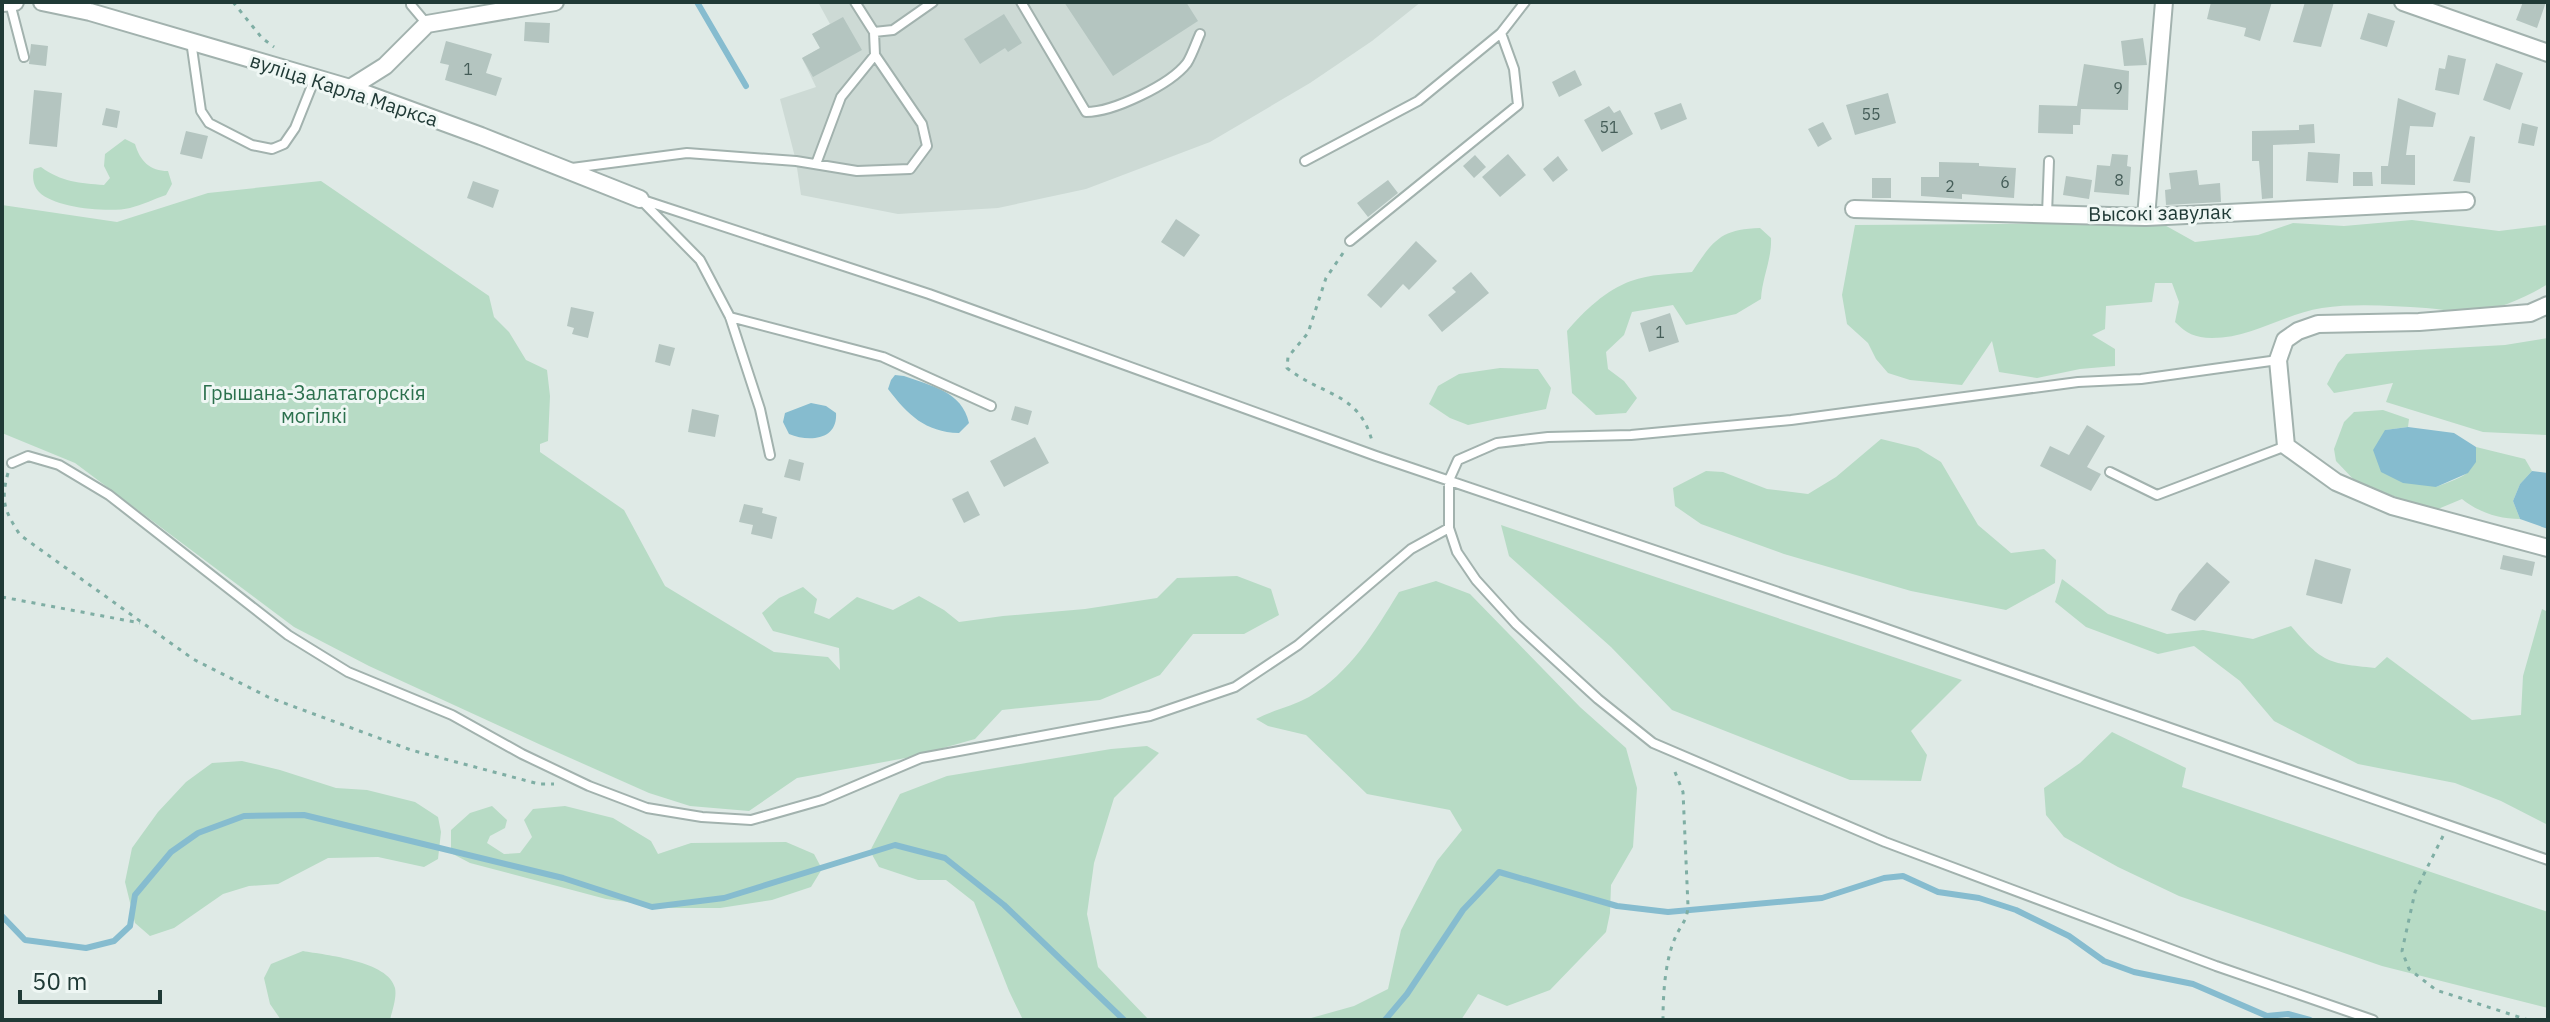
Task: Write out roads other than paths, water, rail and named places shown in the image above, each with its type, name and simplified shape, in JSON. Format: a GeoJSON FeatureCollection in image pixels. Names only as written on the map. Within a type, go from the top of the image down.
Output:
{"type":"FeatureCollection","features":[{"type":"Feature","properties":{"kind":"street"},"geometry":{"type":"LineString","coordinates":[[2,3],[13,2]]}},
{"type":"Feature","properties":{"kind":"street","name":"вуліца Карла Маркса"},"geometry":{"type":"LineString","coordinates":[[42,2],[191,40],[350,88],[640,199]]}},
{"type":"Feature","properties":{"kind":"street"},"geometry":{"type":"LineString","coordinates":[[350,88],[385,66],[427,24],[526,4],[555,2]]}},
{"type":"Feature","properties":{"kind":"street"},"geometry":{"type":"LineString","coordinates":[[2146,217],[2164,2]]}},
{"type":"Feature","properties":{"kind":"street"},"geometry":{"type":"LineString","coordinates":[[2412,4],[2548,53]]}},
{"type":"Feature","properties":{"kind":"street","name":"Высокі завулак"},"geometry":{"type":"LineString","coordinates":[[1854,209],[2146,217],[2466,201]]}},
{"type":"Feature","properties":{"kind":"street"},"geometry":{"type":"LineString","coordinates":[[2548,305],[2530,313],[2419,322],[2318,324],[2298,331],[2285,340],[2278,360],[2286,446],[2336,482],[2392,506],[2548,548]]}},
{"type":"Feature","properties":{"kind":"lane"},"geometry":{"type":"LineString","coordinates":[[13,2],[24,57]]}},
{"type":"Feature","properties":{"kind":"lane"},"geometry":{"type":"LineString","coordinates":[[411,2],[427,24]]}},
{"type":"Feature","properties":{"kind":"lane"},"geometry":{"type":"LineString","coordinates":[[564,169],[687,153],[816,164],[857,171],[910,169],[927,146],[922,124],[875,55],[874,32],[855,2]]}},
{"type":"Feature","properties":{"kind":"lane"},"geometry":{"type":"LineString","coordinates":[[874,32],[893,30],[933,2]]}},
{"type":"Feature","properties":{"kind":"lane"},"geometry":{"type":"LineString","coordinates":[[1021,2],[1086,112],[1101,112],[1151,90],[1186,64],[1200,34]]}},
{"type":"Feature","properties":{"kind":"lane"},"geometry":{"type":"LineString","coordinates":[[1305,161],[1418,101],[1501,33],[1525,2]]}},
{"type":"Feature","properties":{"kind":"lane"},"geometry":{"type":"LineString","coordinates":[[1350,241],[1518,105],[1514,69],[1501,33]]}},
{"type":"Feature","properties":{"kind":"lane"},"geometry":{"type":"LineString","coordinates":[[191,40],[201,111],[209,123],[252,145],[272,149],[284,144],[295,128],[315,78]]}},
{"type":"Feature","properties":{"kind":"lane"},"geometry":{"type":"LineString","coordinates":[[816,164],[841,97],[875,55]]}},
{"type":"Feature","properties":{"kind":"lane"},"geometry":{"type":"LineString","coordinates":[[2047,214],[2049,161]]}},
{"type":"Feature","properties":{"kind":"lane"},"geometry":{"type":"LineString","coordinates":[[640,199],[700,260],[730,317],[760,409],[770,455]]}},
{"type":"Feature","properties":{"kind":"lane"},"geometry":{"type":"LineString","coordinates":[[640,199],[958,304],[1376,456],[1882,627],[2548,860]]}},
{"type":"Feature","properties":{"kind":"lane"},"geometry":{"type":"LineString","coordinates":[[730,317],[883,357],[991,406]]}},
{"type":"Feature","properties":{"kind":"lane"},"geometry":{"type":"LineString","coordinates":[[2278,360],[2141,379],[2078,382],[1791,420],[1631,435],[1548,437],[1497,443],[1458,460],[1449,480],[1449,528],[1457,552],[1476,580],[1516,624],[1598,699],[1653,743],[1885,842],[2216,966],[2373,1020]]}},
{"type":"Feature","properties":{"kind":"lane"},"geometry":{"type":"LineString","coordinates":[[2110,472],[2157,495],[2286,446]]}},
{"type":"Feature","properties":{"kind":"lane"},"geometry":{"type":"LineString","coordinates":[[12,463],[28,456],[59,465],[109,495],[288,635],[348,672],[452,715],[522,754],[589,786],[647,808],[702,817],[751,820],[822,800],[921,758],[1150,716],[1235,687],[1298,645],[1411,549],[1449,528]]}},
{"type":"Feature","properties":{"kind":"water"},"geometry":{"type":"Polygon","coordinates":[[[895,375],[944,391],[960,404],[969,423],[959,433],[936,429],[918,420],[888,389],[895,375]]]}},
{"type":"Feature","properties":{"kind":"water"},"geometry":{"type":"Polygon","coordinates":[[[811,403],[826,406],[836,413],[832,429],[813,438],[789,434],[783,422],[785,413],[811,403]]]}},
{"type":"Feature","properties":{"kind":"water"},"geometry":{"type":"Polygon","coordinates":[[[2408,427],[2454,433],[2476,447],[2476,462],[2468,473],[2436,487],[2403,483],[2381,472],[2373,450],[2385,430],[2408,427]]]}},
{"type":"Feature","properties":{"kind":"water"},"geometry":{"type":"Polygon","coordinates":[[[2532,471],[2548,473],[2548,529],[2520,519],[2513,501],[2520,484],[2532,471]]]}},
{"type":"Feature","properties":{"kind":"waterway"},"geometry":{"type":"LineString","coordinates":[[697,2],[746,86]]}},
{"type":"Feature","properties":{"kind":"waterway"},"geometry":{"type":"LineString","coordinates":[[2,916],[25,940],[86,948],[114,941],[130,926],[135,895],[171,852],[198,833],[244,816],[304,815],[563,878],[652,907],[724,898],[895,845],[945,858],[1004,905],[1124,1020]]}},
{"type":"Feature","properties":{"kind":"waterway"},"geometry":{"type":"LineString","coordinates":[[1385,1020],[1407,994],[1463,910],[1499,872],[1617,906],[1668,912],[1822,898],[1884,878],[1903,876],[1938,892],[1979,898],[2016,910],[2069,936],[2104,961],[2134,972],[2193,984],[2267,1016],[2288,1014],[2310,1020]]}},
{"type":"Feature","properties":{"kind":"park label","name":"Грышана-Залатагорскія могілкі"},"geometry":{"type":"Point","coordinates":[314,404]}}]}
